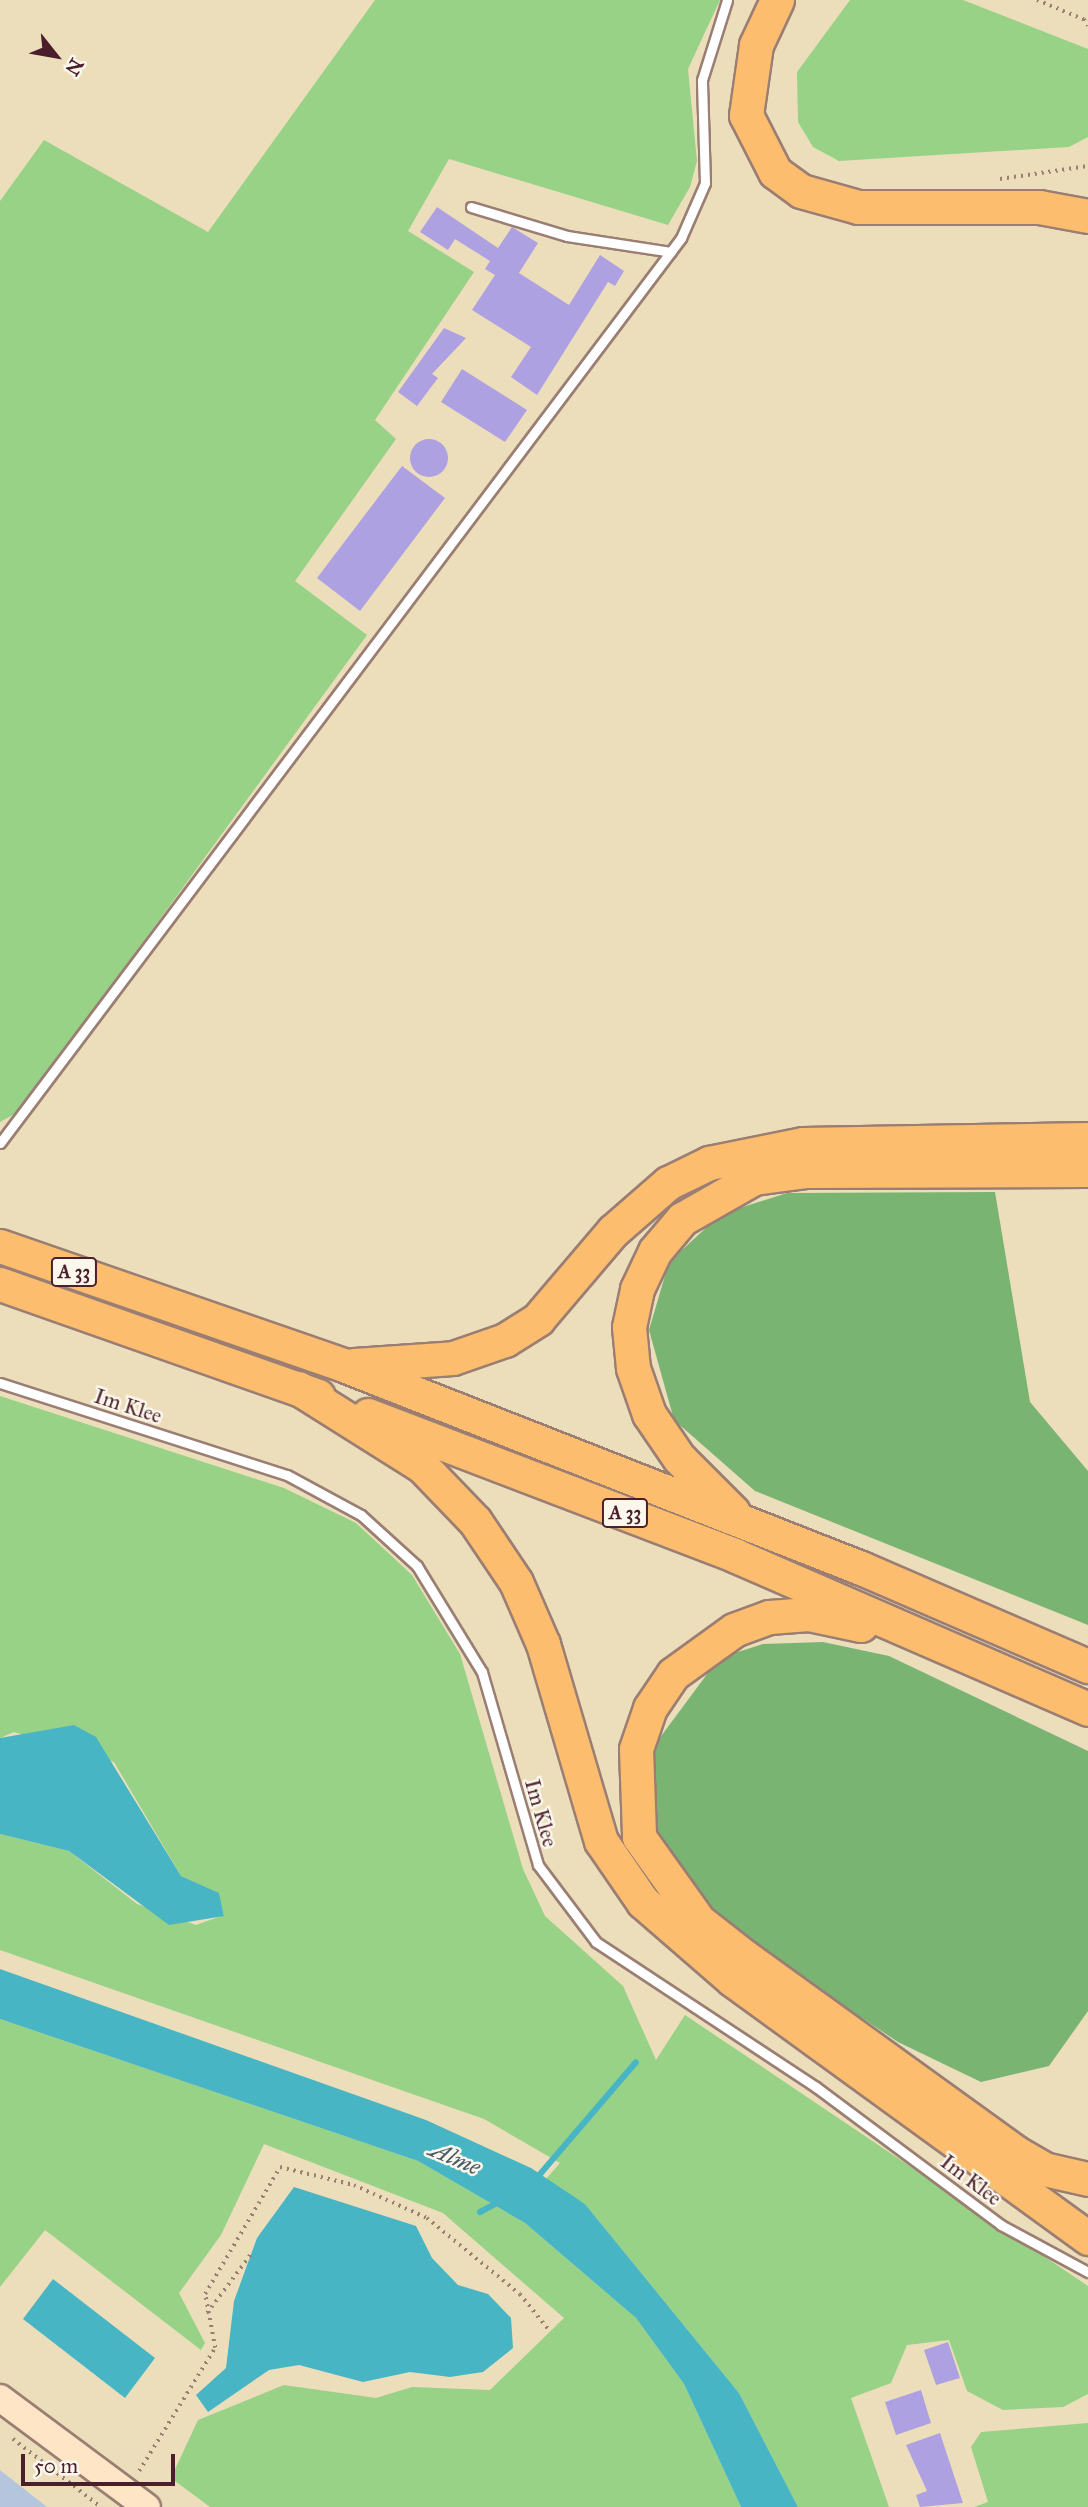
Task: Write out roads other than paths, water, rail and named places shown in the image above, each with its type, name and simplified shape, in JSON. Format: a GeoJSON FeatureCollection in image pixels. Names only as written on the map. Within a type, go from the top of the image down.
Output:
{"type":"FeatureCollection","features":[{"type":"Feature","properties":{"kind":"highway"},"geometry":{"type":"LineString","coordinates":[[777,0],[746,83],[746,115],[775,172],[814,197],[858,207],[1039,207],[1088,216]]}},
{"type":"Feature","properties":{"kind":"highway"},"geometry":{"type":"LineString","coordinates":[[1039,207],[1088,197]]}},
{"type":"Feature","properties":{"kind":"highway"},"geometry":{"type":"LineString","coordinates":[[346,1366],[453,1358],[505,1340],[538,1319],[613,1231],[668,1183],[709,1163],[803,1144],[1088,1139]]}},
{"type":"Feature","properties":{"kind":"highway"},"geometry":{"type":"LineString","coordinates":[[745,1523],[679,1458],[649,1414],[633,1368],[629,1327],[637,1289],[655,1251],[682,1219],[754,1178],[805,1171],[1088,1170]]}},
{"type":"Feature","properties":{"kind":"highway","name":"A 33"},"geometry":{"type":"LineString","coordinates":[[0,1246],[346,1366],[745,1523],[1088,1666]]}},
{"type":"Feature","properties":{"kind":"highway","name":"A 33"},"geometry":{"type":"LineString","coordinates":[[0,1284],[298,1388],[949,1645],[1088,1709]]}},
{"type":"Feature","properties":{"kind":"highway"},"geometry":{"type":"LineString","coordinates":[[298,1388],[422,1466],[475,1521],[516,1582],[563,1704],[601,1841],[642,1902],[733,1980],[1088,2238]]}},
{"type":"Feature","properties":{"kind":"highway"},"geometry":{"type":"LineString","coordinates":[[949,1645],[809,1614],[769,1617],[702,1650],[673,1674],[650,1708],[636,1749],[639,1837],[699,1921],[745,1957],[1015,2152],[1044,2169],[1088,2179]]}},
{"type":"Feature","properties":{"kind":"street"},"geometry":{"type":"LineString","coordinates":[[0,2398],[147,2507]]}},
{"type":"Feature","properties":{"kind":"lane"},"geometry":{"type":"LineString","coordinates":[[0,1142],[671,252],[697,210],[705,183],[702,80],[727,0]]}},
{"type":"Feature","properties":{"kind":"lane"},"geometry":{"type":"LineString","coordinates":[[471,208],[567,236],[671,252]]}},
{"type":"Feature","properties":{"kind":"lane","name":"Im Klee"},"geometry":{"type":"LineString","coordinates":[[0,1383],[287,1475],[361,1515],[417,1566],[482,1672],[538,1865],[596,1942],[816,2087],[1001,2225],[1088,2272]]}},
{"type":"Feature","properties":{"kind":"water"},"geometry":{"type":"Polygon","coordinates":[[[74,1725],[96,1737],[181,1876],[219,1893],[224,1916],[169,1925],[69,1851],[0,1834],[0,1738],[74,1725]]]}},
{"type":"Feature","properties":{"kind":"water","name":"Alme"},"geometry":{"type":"Polygon","coordinates":[[[0,1969],[426,2120],[531,2168],[585,2204],[739,2393],[798,2507],[741,2507],[684,2384],[636,2318],[525,2223],[418,2161],[0,2019],[0,1969]]]}},
{"type":"Feature","properties":{"kind":"water"},"geometry":{"type":"Polygon","coordinates":[[[294,2187],[416,2226],[432,2258],[458,2285],[488,2294],[511,2318],[513,2348],[483,2372],[450,2377],[410,2372],[363,2382],[299,2365],[269,2370],[208,2412],[196,2395],[226,2368],[234,2301],[257,2238],[294,2187]]]}},
{"type":"Feature","properties":{"kind":"water"},"geometry":{"type":"Polygon","coordinates":[[[53,2279],[155,2358],[125,2398],[23,2319],[53,2279]]]}},
{"type":"Feature","properties":{"kind":"waterway"},"geometry":{"type":"LineString","coordinates":[[535,2180],[636,2062]]}},
{"type":"Feature","properties":{"kind":"waterway"},"geometry":{"type":"LineString","coordinates":[[480,2212],[499,2202]]}}]}
